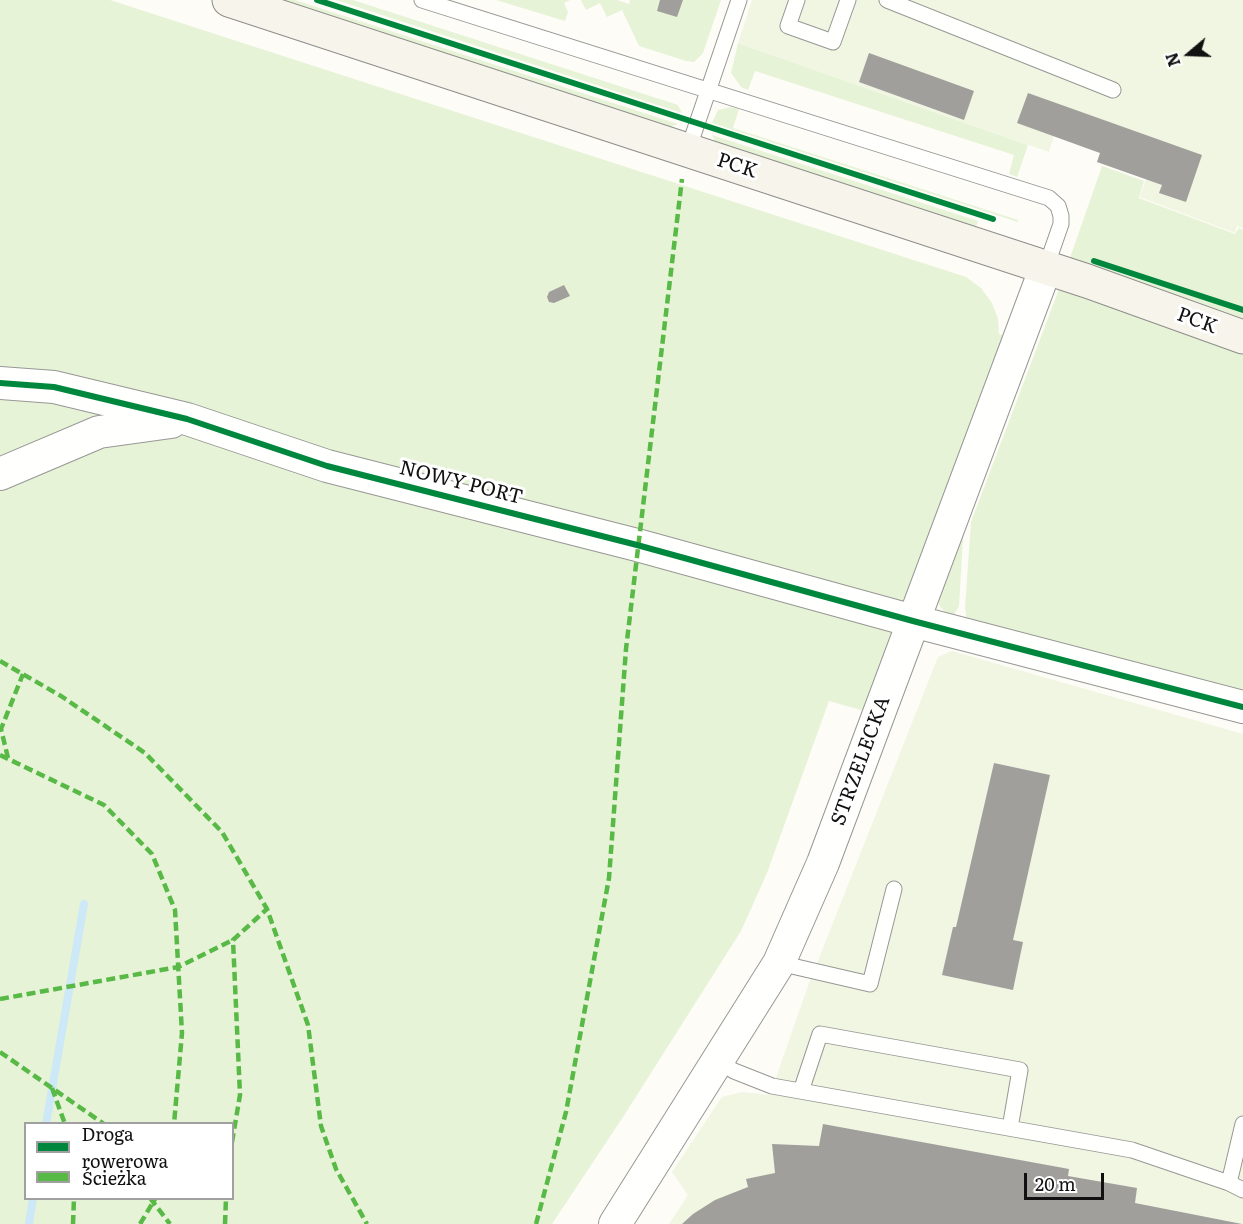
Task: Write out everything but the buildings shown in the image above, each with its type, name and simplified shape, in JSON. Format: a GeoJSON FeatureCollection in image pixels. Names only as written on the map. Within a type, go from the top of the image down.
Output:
{"type":"FeatureCollection","features":[{"type":"Feature","properties":{"kind":"street","name":"PCK"},"geometry":{"type":"LineString","coordinates":[[229,0],[1046,267],[1243,337]]}},
{"type":"Feature","properties":{"kind":"street","name":"STRZELECKA"},"geometry":{"type":"LineString","coordinates":[[615,1224],[779,963],[823,863],[1046,267]]}},
{"type":"Feature","properties":{"kind":"street","name":"NOWY PORT"},"geometry":{"type":"LineString","coordinates":[[0,382],[54,387],[187,419],[327,466],[637,545],[914,621],[1243,707]]}},
{"type":"Feature","properties":{"kind":"street"},"geometry":{"type":"LineString","coordinates":[[0,474],[99,432],[187,419]]}},
{"type":"Feature","properties":{"kind":"lane"},"geometry":{"type":"LineString","coordinates":[[422,0],[1049,198],[1058,206],[1061,224],[1046,267]]}},
{"type":"Feature","properties":{"kind":"lane"},"geometry":{"type":"LineString","coordinates":[[688,150],[739,0]]}},
{"type":"Feature","properties":{"kind":"lane"},"geometry":{"type":"LineString","coordinates":[[798,0],[788,26],[833,42],[848,0]]}},
{"type":"Feature","properties":{"kind":"lane"},"geometry":{"type":"LineString","coordinates":[[887,0],[1113,90]]}},
{"type":"Feature","properties":{"kind":"lane"},"geometry":{"type":"LineString","coordinates":[[779,963],[870,984],[894,889]]}},
{"type":"Feature","properties":{"kind":"lane"},"geometry":{"type":"LineString","coordinates":[[801,1092],[820,1034],[1020,1070],[1010,1128]]}},
{"type":"Feature","properties":{"kind":"lane"},"geometry":{"type":"LineString","coordinates":[[718,1060],[734,1071],[772,1086],[1132,1150],[1236,1187],[1243,1124]]}},
{"type":"Feature","properties":{"kind":"green space"},"geometry":{"type":"Polygon","coordinates":[[[0,0],[110,0],[966,277],[981,288],[992,303],[998,319],[999,334],[1007,337],[868,712],[829,701],[767,873],[741,931],[552,1224],[0,1224],[0,0]]]}},
{"type":"Feature","properties":{"kind":"green space"},"geometry":{"type":"Polygon","coordinates":[[[278,0],[295,0],[678,124],[670,127],[278,0]]]}},
{"type":"Feature","properties":{"kind":"green space"},"geometry":{"type":"Polygon","coordinates":[[[336,0],[353,0],[678,105],[682,113],[336,0]]]}},
{"type":"Feature","properties":{"kind":"green space"},"geometry":{"type":"Polygon","coordinates":[[[496,0],[570,0],[564,3],[568,12],[565,21],[496,0]]]}},
{"type":"Feature","properties":{"kind":"green space"},"geometry":{"type":"Polygon","coordinates":[[[581,0],[617,0],[629,4],[630,0],[721,0],[703,53],[694,62],[639,46],[622,10],[607,17],[600,3],[586,10],[581,0]]]}},
{"type":"Feature","properties":{"kind":"green space"},"geometry":{"type":"Polygon","coordinates":[[[752,0],[1243,0],[1243,228],[1237,226],[1235,233],[1140,197],[1146,179],[1097,162],[1100,153],[1054,136],[1049,152],[738,43],[752,0]]]}},
{"type":"Feature","properties":{"kind":"green space"},"geometry":{"type":"Polygon","coordinates":[[[738,43],[1028,145],[1017,177],[1009,174],[1014,155],[755,71],[748,90],[741,87],[731,73],[738,43]]]}},
{"type":"Feature","properties":{"kind":"green space"},"geometry":{"type":"Polygon","coordinates":[[[731,107],[739,109],[733,128],[1018,220],[1018,222],[712,123],[718,110],[731,107]]]}},
{"type":"Feature","properties":{"kind":"green space"},"geometry":{"type":"Polygon","coordinates":[[[712,135],[978,221],[976,227],[715,142],[712,135]]]}},
{"type":"Feature","properties":{"kind":"green space"},"geometry":{"type":"Polygon","coordinates":[[[1102,166],[1144,181],[1139,198],[1235,234],[1239,228],[1243,230],[1243,325],[1075,263],[1070,258],[1102,166]]]}},
{"type":"Feature","properties":{"kind":"green space"},"geometry":{"type":"Polygon","coordinates":[[[1067,288],[1243,351],[1243,697],[967,623],[965,607],[971,522],[1059,289],[1067,288]]]}},
{"type":"Feature","properties":{"kind":"green space"},"geometry":{"type":"Polygon","coordinates":[[[964,521],[959,606],[952,618],[941,608],[936,598],[964,521]]]}},
{"type":"Feature","properties":{"kind":"green space"},"geometry":{"type":"Polygon","coordinates":[[[952,651],[1243,734],[1243,1224],[669,1224],[688,1195],[672,1172],[722,1097],[742,1092],[770,1095],[808,986],[938,657],[952,651]]]}},
{"type":"Feature","properties":{"kind":"waterway"},"geometry":{"type":"LineString","coordinates":[[46,1122],[84,904]]}},
{"type":"Feature","properties":{"kind":"waterway"},"geometry":{"type":"LineString","coordinates":[[29,1224],[33,1200]]}},
{"type":"Feature","properties":{"kind":"marked path"},"geometry":{"type":"LineString","coordinates":[[536,1224],[566,1112],[609,878],[626,649],[682,179]]}},
{"type":"Feature","properties":{"kind":"marked path"},"geometry":{"type":"LineString","coordinates":[[0,661],[61,696],[145,753],[222,832],[267,909],[308,1025],[321,1126],[336,1169],[367,1224]]}},
{"type":"Feature","properties":{"kind":"marked path"},"geometry":{"type":"LineString","coordinates":[[8,758],[1,729],[23,674]]}},
{"type":"Feature","properties":{"kind":"marked path"},"geometry":{"type":"LineString","coordinates":[[0,755],[104,805],[152,854],[175,910],[182,1033],[174,1122]]}},
{"type":"Feature","properties":{"kind":"marked path"},"geometry":{"type":"LineString","coordinates":[[234,1130],[240,1095],[233,940],[267,909]]}},
{"type":"Feature","properties":{"kind":"marked path"},"geometry":{"type":"LineString","coordinates":[[0,999],[178,967],[233,940]]}},
{"type":"Feature","properties":{"kind":"marked path"},"geometry":{"type":"LineString","coordinates":[[0,1052],[101,1122]]}},
{"type":"Feature","properties":{"kind":"marked path"},"geometry":{"type":"LineString","coordinates":[[52,1088],[64,1122]]}},
{"type":"Feature","properties":{"kind":"marked path"},"geometry":{"type":"LineString","coordinates":[[73,1224],[74,1200]]}},
{"type":"Feature","properties":{"kind":"marked path"},"geometry":{"type":"LineString","coordinates":[[152,1200],[170,1224]]}},
{"type":"Feature","properties":{"kind":"marked path"},"geometry":{"type":"LineString","coordinates":[[140,1224],[154,1200]]}},
{"type":"Feature","properties":{"kind":"marked path"},"geometry":{"type":"LineString","coordinates":[[225,1224],[226,1200]]}},
{"type":"Feature","properties":{"kind":"cycle path"},"geometry":{"type":"LineString","coordinates":[[317,0],[993,219]]}},
{"type":"Feature","properties":{"kind":"cycle path"},"geometry":{"type":"LineString","coordinates":[[1094,261],[1243,310]]}},
{"type":"Feature","properties":{"kind":"cycle path"},"geometry":{"type":"LineString","coordinates":[[0,383],[54,387],[187,419],[327,466],[637,545],[913,621],[1243,707]]}}]}
